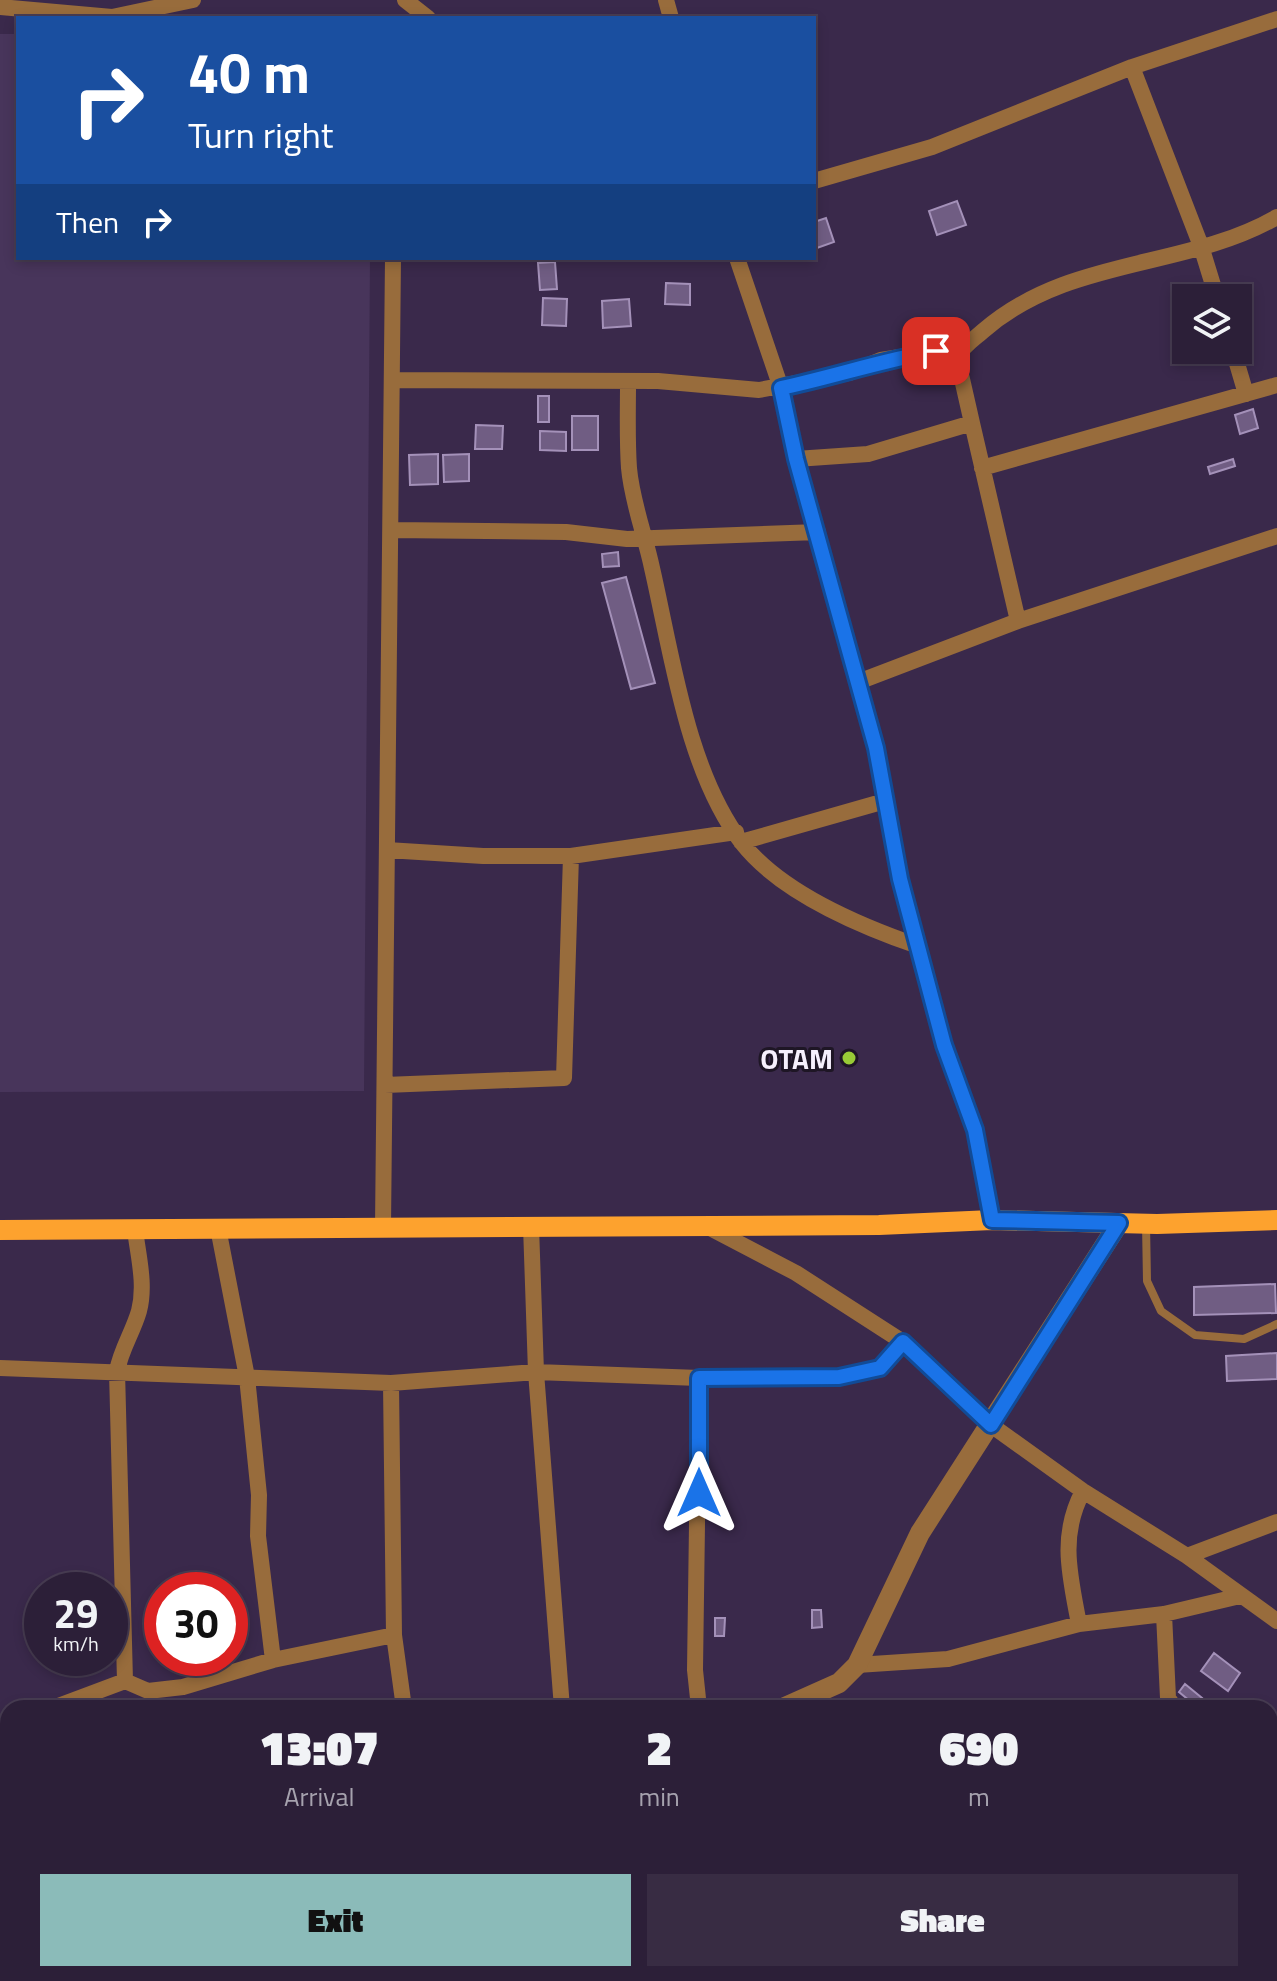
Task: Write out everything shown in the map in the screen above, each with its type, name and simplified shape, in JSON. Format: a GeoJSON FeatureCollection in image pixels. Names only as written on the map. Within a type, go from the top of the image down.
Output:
{"type":"FeatureCollection","features":[{"type":"Feature","properties":{"kind":"main road"},"geometry":{"type":"LineString","coordinates":[[0,1230],[1277,1220]]}},
{"type":"Feature","properties":{"kind":"street"},"geometry":{"type":"LineString","coordinates":[[117,16],[193,0]]}},
{"type":"Feature","properties":{"kind":"street"},"geometry":{"type":"LineString","coordinates":[[403,0],[425,16]]}},
{"type":"Feature","properties":{"kind":"street"},"geometry":{"type":"LineString","coordinates":[[0,7],[19,5],[104,16]]}},
{"type":"Feature","properties":{"kind":"street"},"geometry":{"type":"LineString","coordinates":[[816,180],[932,147],[1132,67],[1277,19]]}},
{"type":"Feature","properties":{"kind":"street"},"geometry":{"type":"LineString","coordinates":[[1132,67],[1213,284]]}},
{"type":"Feature","properties":{"kind":"street"},"geometry":{"type":"LineString","coordinates":[[1018,621],[958,364],[963,347],[999,315],[1051,290],[1098,271],[1201,246],[1277,217]]}},
{"type":"Feature","properties":{"kind":"street"},"geometry":{"type":"LineString","coordinates":[[383,1226],[393,260]]}},
{"type":"Feature","properties":{"kind":"street"},"geometry":{"type":"LineString","coordinates":[[735,260],[781,388],[796,459],[876,748],[900,879],[944,1045],[975,1130],[992,1220]]}},
{"type":"Feature","properties":{"kind":"street"},"geometry":{"type":"LineString","coordinates":[[392,380],[781,388],[849,373],[881,360],[963,347]]}},
{"type":"Feature","properties":{"kind":"street"},"geometry":{"type":"LineString","coordinates":[[1237,364],[1246,394]]}},
{"type":"Feature","properties":{"kind":"street"},"geometry":{"type":"LineString","coordinates":[[628,383],[629,466],[685,712],[706,774],[739,837],[756,858],[853,924],[918,946]]}},
{"type":"Feature","properties":{"kind":"street"},"geometry":{"type":"LineString","coordinates":[[982,468],[1277,385]]}},
{"type":"Feature","properties":{"kind":"street"},"geometry":{"type":"LineString","coordinates":[[796,459],[868,454],[972,423]]}},
{"type":"Feature","properties":{"kind":"street"},"geometry":{"type":"LineString","coordinates":[[392,530],[566,532],[646,539],[818,532]]}},
{"type":"Feature","properties":{"kind":"street"},"geometry":{"type":"LineString","coordinates":[[858,682],[1018,621],[1277,536]]}},
{"type":"Feature","properties":{"kind":"street"},"geometry":{"type":"LineString","coordinates":[[387,850],[483,856],[571,856],[739,837],[885,801]]}},
{"type":"Feature","properties":{"kind":"street"},"geometry":{"type":"LineString","coordinates":[[385,1085],[564,1078],[571,856]]}},
{"type":"Feature","properties":{"kind":"street"},"geometry":{"type":"LineString","coordinates":[[702,1223],[796,1273],[903,1342],[991,1425],[1083,1491],[1187,1556],[1277,1621]]}},
{"type":"Feature","properties":{"kind":"street"},"geometry":{"type":"LineString","coordinates":[[801,1700],[839,1683],[857,1665],[920,1533],[1119,1223]]}},
{"type":"Feature","properties":{"kind":"street"},"geometry":{"type":"LineString","coordinates":[[531,1226],[536,1372],[561,1700]]}},
{"type":"Feature","properties":{"kind":"street"},"geometry":{"type":"LineString","coordinates":[[218,1228],[247,1377],[259,1495],[258,1536],[273,1660]]}},
{"type":"Feature","properties":{"kind":"street"},"geometry":{"type":"LineString","coordinates":[[125,1681],[117,1371],[120,1353],[139,1313],[143,1287],[135,1229]]}},
{"type":"Feature","properties":{"kind":"street"},"geometry":{"type":"LineString","coordinates":[[0,1368],[391,1383],[536,1372],[699,1378],[839,1377],[880,1368],[903,1342]]}},
{"type":"Feature","properties":{"kind":"street"},"geometry":{"type":"LineString","coordinates":[[698,1700],[695,1670],[699,1378]]}},
{"type":"Feature","properties":{"kind":"street"},"geometry":{"type":"LineString","coordinates":[[391,1383],[394,1635],[403,1700]]}},
{"type":"Feature","properties":{"kind":"street"},"geometry":{"type":"LineString","coordinates":[[1079,1624],[1067,1551],[1071,1514],[1083,1491]]}},
{"type":"Feature","properties":{"kind":"street"},"geometry":{"type":"LineString","coordinates":[[1187,1556],[1277,1522]]}},
{"type":"Feature","properties":{"kind":"street"},"geometry":{"type":"LineString","coordinates":[[857,1665],[948,1659],[1079,1624],[1164,1614],[1240,1596]]}},
{"type":"Feature","properties":{"kind":"street"},"geometry":{"type":"LineString","coordinates":[[1164,1614],[1169,1700]]}},
{"type":"Feature","properties":{"kind":"street"},"geometry":{"type":"LineString","coordinates":[[74,1700],[125,1681],[148,1691],[171,1688],[273,1660],[394,1635]]}},
{"type":"Feature","properties":{"kind":"lane"},"geometry":{"type":"LineString","coordinates":[[1146,1223],[1147,1281],[1161,1311],[1195,1335],[1244,1339],[1277,1324]]}},
{"type":"Feature","properties":{"kind":"shaded area"},"geometry":{"type":"Polygon","coordinates":[[[0,34],[16,34],[16,260],[370,260],[364,1091],[0,1092],[0,34]]]}},
{"type":"Feature","properties":{"kind":"building"},"geometry":{"type":"Polygon","coordinates":[[[957,201],[966,225],[937,235],[929,211],[957,201]]]}},
{"type":"Feature","properties":{"kind":"building"},"geometry":{"type":"Polygon","coordinates":[[[826,218],[834,242],[816,248],[816,221],[826,218]]]}},
{"type":"Feature","properties":{"kind":"building"},"geometry":{"type":"Polygon","coordinates":[[[555,262],[557,289],[540,290],[538,263],[555,262]]]}},
{"type":"Feature","properties":{"kind":"building"},"geometry":{"type":"Polygon","coordinates":[[[666,283],[690,284],[690,305],[665,304],[666,283]]]}},
{"type":"Feature","properties":{"kind":"building"},"geometry":{"type":"Polygon","coordinates":[[[543,298],[567,299],[566,326],[542,325],[543,298]]]}},
{"type":"Feature","properties":{"kind":"building"},"geometry":{"type":"Polygon","coordinates":[[[629,299],[631,326],[603,328],[602,301],[629,299]]]}},
{"type":"Feature","properties":{"kind":"building"},"geometry":{"type":"Polygon","coordinates":[[[538,396],[549,396],[549,422],[538,422],[538,396]]]}},
{"type":"Feature","properties":{"kind":"building"},"geometry":{"type":"Polygon","coordinates":[[[1253,409],[1258,428],[1240,434],[1235,415],[1253,409]]]}},
{"type":"Feature","properties":{"kind":"building"},"geometry":{"type":"Polygon","coordinates":[[[572,416],[598,416],[598,450],[572,450],[572,416]]]}},
{"type":"Feature","properties":{"kind":"building"},"geometry":{"type":"Polygon","coordinates":[[[476,425],[503,426],[502,449],[475,449],[476,425]]]}},
{"type":"Feature","properties":{"kind":"building"},"geometry":{"type":"Polygon","coordinates":[[[540,431],[566,432],[566,451],[540,450],[540,431]]]}},
{"type":"Feature","properties":{"kind":"building"},"geometry":{"type":"Polygon","coordinates":[[[438,454],[438,484],[410,485],[409,455],[438,454]]]}},
{"type":"Feature","properties":{"kind":"building"},"geometry":{"type":"Polygon","coordinates":[[[469,454],[469,481],[444,482],[443,455],[469,454]]]}},
{"type":"Feature","properties":{"kind":"building"},"geometry":{"type":"Polygon","coordinates":[[[1233,459],[1235,466],[1210,474],[1208,467],[1233,459]]]}},
{"type":"Feature","properties":{"kind":"building"},"geometry":{"type":"Polygon","coordinates":[[[618,552],[619,566],[603,567],[602,554],[618,552]]]}},
{"type":"Feature","properties":{"kind":"building"},"geometry":{"type":"Polygon","coordinates":[[[626,577],[655,683],[631,689],[602,583],[626,577]]]}},
{"type":"Feature","properties":{"kind":"building"},"geometry":{"type":"Polygon","coordinates":[[[1275,1284],[1276,1313],[1194,1315],[1194,1287],[1275,1284]]]}},
{"type":"Feature","properties":{"kind":"building"},"geometry":{"type":"Polygon","coordinates":[[[1277,1353],[1277,1379],[1227,1381],[1226,1356],[1277,1353]]]}},
{"type":"Feature","properties":{"kind":"building"},"geometry":{"type":"Polygon","coordinates":[[[812,1610],[821,1610],[822,1627],[812,1628],[812,1610]]]}},
{"type":"Feature","properties":{"kind":"building"},"geometry":{"type":"Polygon","coordinates":[[[715,1618],[725,1618],[724,1636],[715,1636],[715,1618]]]}},
{"type":"Feature","properties":{"kind":"building"},"geometry":{"type":"Polygon","coordinates":[[[1214,1653],[1240,1673],[1228,1691],[1201,1671],[1214,1653]]]}},
{"type":"Feature","properties":{"kind":"building"},"geometry":{"type":"Polygon","coordinates":[[[1185,1684],[1202,1698],[1189,1700],[1179,1692],[1185,1684]]]}},
{"type":"Feature","properties":{"kind":"place","name":"OTAM"},"geometry":{"type":"Point","coordinates":[849,1058]}},
{"type":"Feature","properties":{"kind":"route"},"geometry":{"type":"LineString","coordinates":[[699,1493],[699,1378],[839,1377],[880,1368],[903,1342],[991,1425],[1119,1223],[992,1220],[975,1130],[944,1045],[900,879],[876,748],[796,459],[781,388],[849,373],[881,360],[936,351]]}}]}
